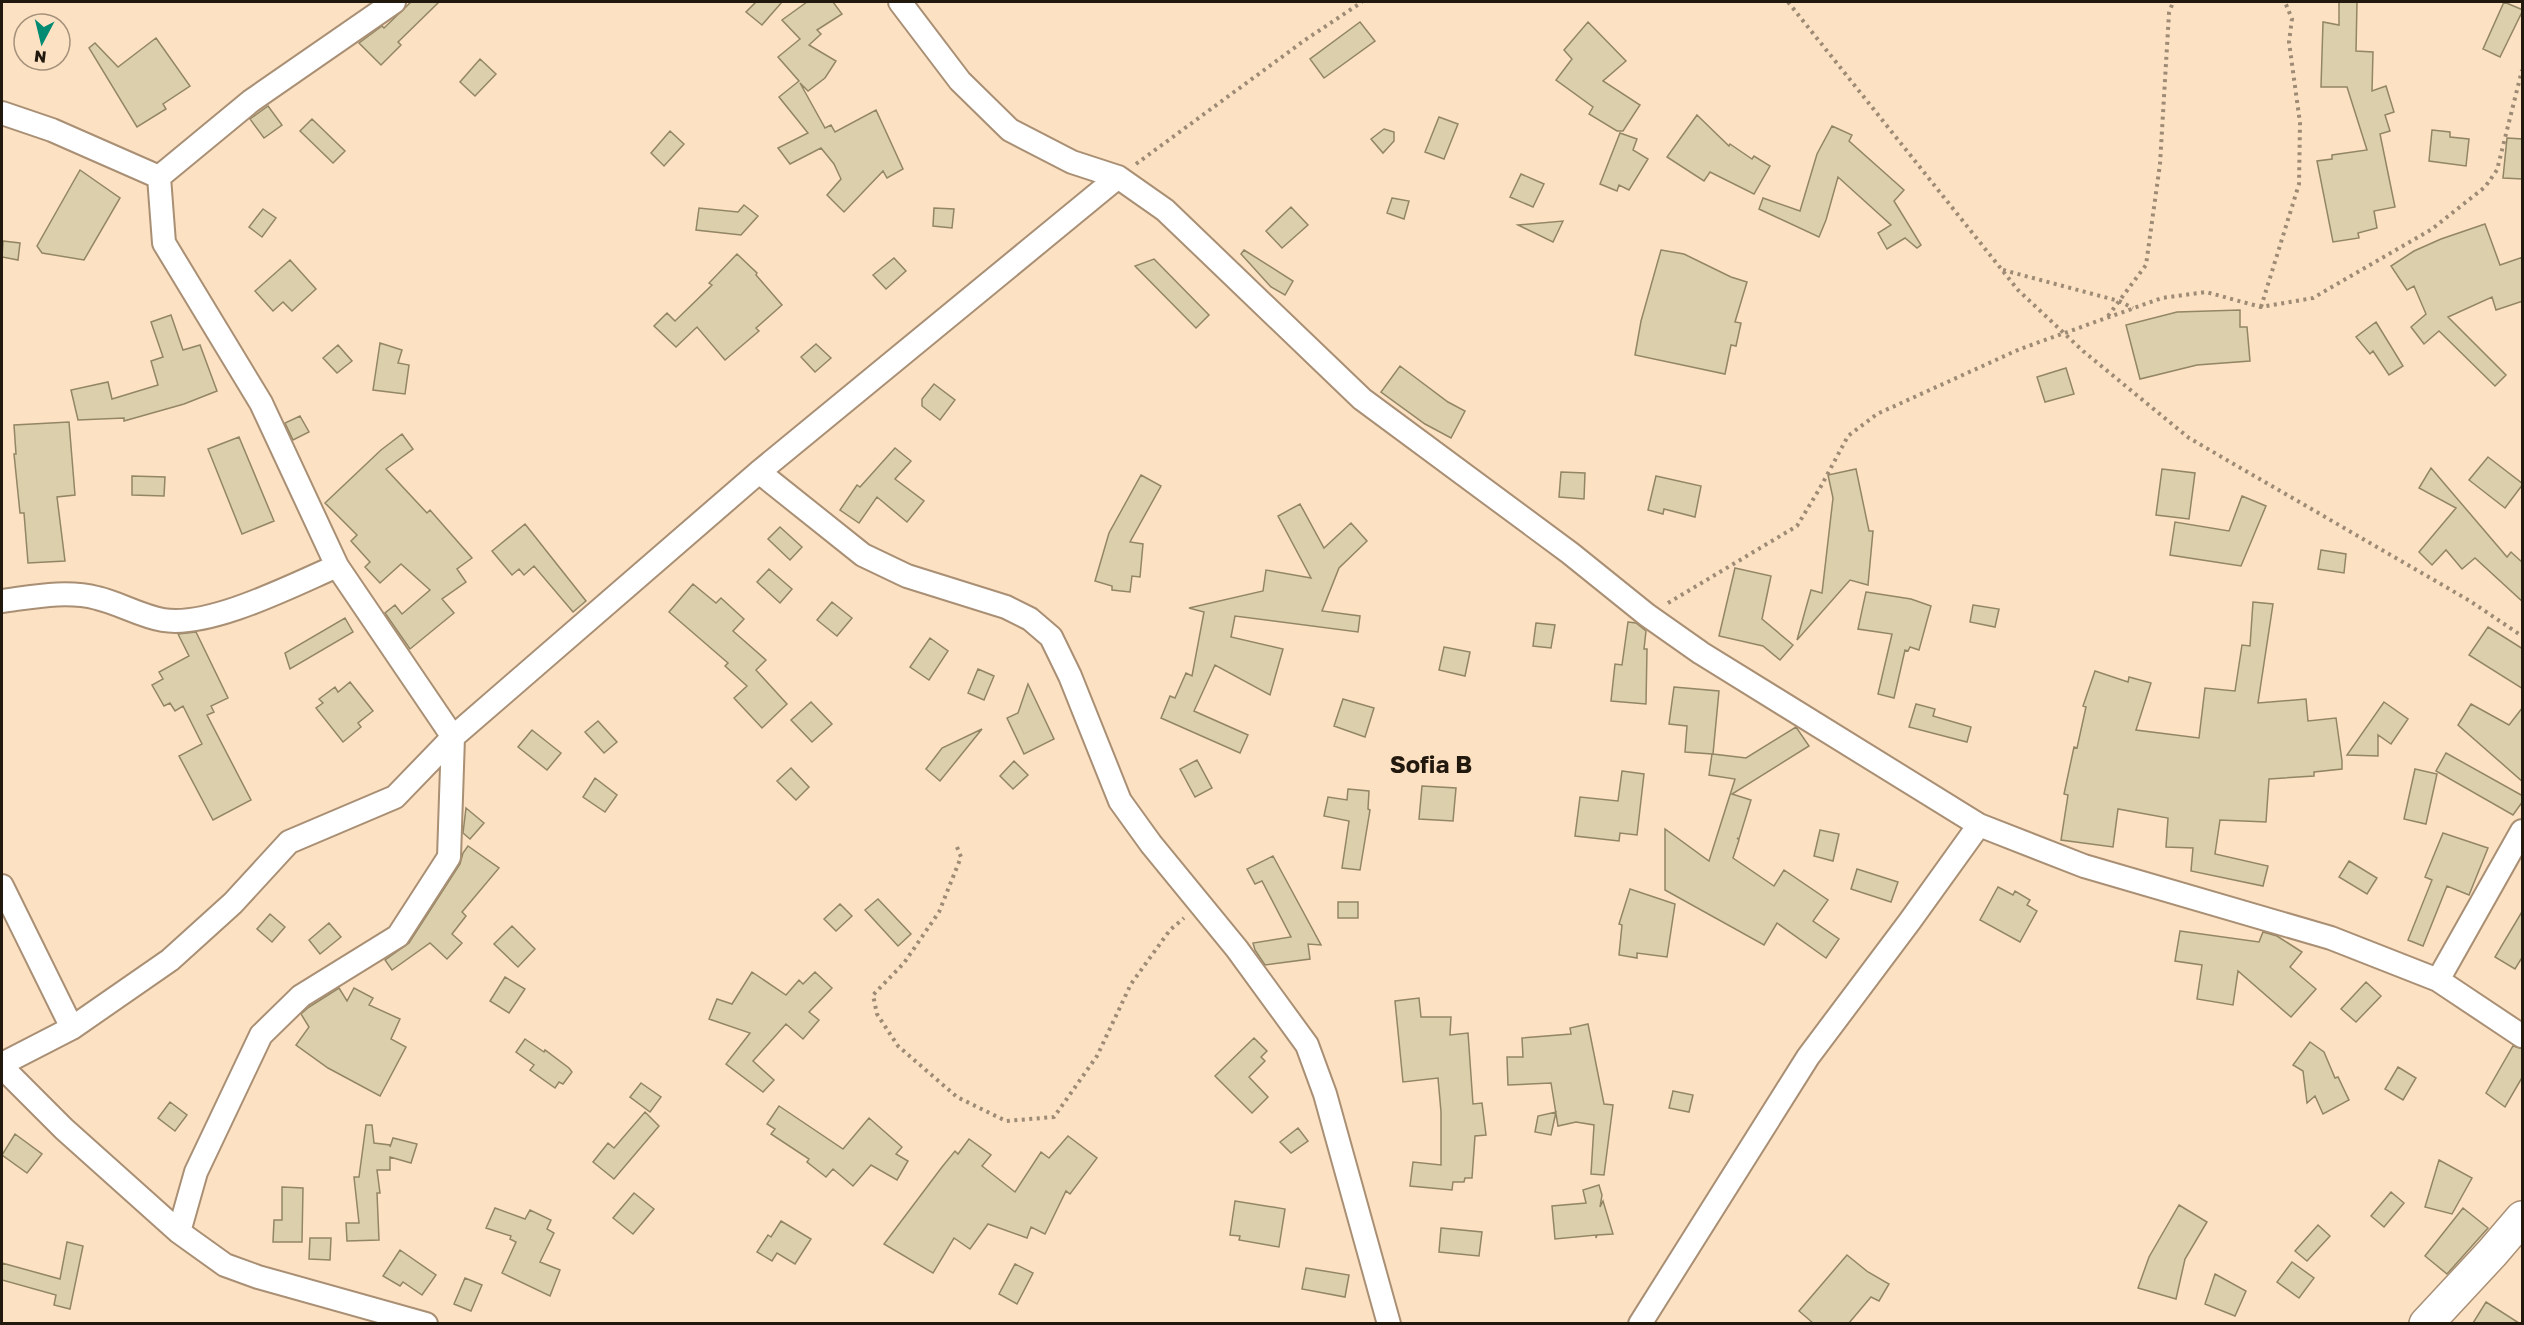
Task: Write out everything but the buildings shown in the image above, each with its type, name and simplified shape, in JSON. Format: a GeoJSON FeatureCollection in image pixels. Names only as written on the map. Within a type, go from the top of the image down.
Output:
{"type":"FeatureCollection","features":[{"type":"Feature","properties":{"kind":"street"},"geometry":{"type":"LineString","coordinates":[[159,177],[251,101],[394,2]]}},
{"type":"Feature","properties":{"kind":"street"},"geometry":{"type":"LineString","coordinates":[[900,2],[960,81],[1010,130],[1072,162],[1118,177],[1165,210],[1362,399],[1570,553],[1647,615],[1701,653],[1979,825],[2084,866],[2331,938],[2438,980],[2523,1036]]}},
{"type":"Feature","properties":{"kind":"street"},"geometry":{"type":"LineString","coordinates":[[2,113],[52,130],[159,177]]}},
{"type":"Feature","properties":{"kind":"street"},"geometry":{"type":"LineString","coordinates":[[159,177],[164,243],[261,403],[337,566],[453,737],[449,857],[398,936],[301,996],[261,1035],[196,1172],[179,1232]]}},
{"type":"Feature","properties":{"kind":"street"},"geometry":{"type":"LineString","coordinates":[[426,1323],[258,1277],[225,1265],[179,1232],[64,1129],[2,1066],[72,1028],[171,960],[233,903],[289,842],[395,797],[453,737],[759,472],[1118,177]]}},
{"type":"Feature","properties":{"kind":"street"},"geometry":{"type":"LineString","coordinates":[[759,472],[863,555],[907,576],[1006,607],[1030,619],[1052,637],[1120,801],[1151,844],[1237,949],[1306,1045],[1325,1094],[1389,1323]]}},
{"type":"Feature","properties":{"kind":"street"},"geometry":{"type":"LineString","coordinates":[[2,601],[62,594],[96,597],[164,620],[198,619],[248,604],[337,566]]}},
{"type":"Feature","properties":{"kind":"street"},"geometry":{"type":"LineString","coordinates":[[1640,1323],[1808,1057],[1979,825]]}},
{"type":"Feature","properties":{"kind":"street"},"geometry":{"type":"LineString","coordinates":[[2438,980],[2523,831]]}},
{"type":"Feature","properties":{"kind":"street"},"geometry":{"type":"LineString","coordinates":[[2,886],[72,1028]]}},
{"type":"Feature","properties":{"kind":"street"},"geometry":{"type":"LineString","coordinates":[[2426,1323],[2523,1218]]}},
{"type":"Feature","properties":{"kind":"path"},"geometry":{"type":"LineString","coordinates":[[1118,177],[1305,40],[1362,2]]}},
{"type":"Feature","properties":{"kind":"path"},"geometry":{"type":"LineString","coordinates":[[1788,2],[2018,290],[2064,333],[2188,438],[2470,601],[2523,636]]}},
{"type":"Feature","properties":{"kind":"path"},"geometry":{"type":"LineString","coordinates":[[2107,318],[2146,265],[2160,164],[2169,13],[2173,2]]}},
{"type":"Feature","properties":{"kind":"path"},"geometry":{"type":"LineString","coordinates":[[2261,307],[2299,184],[2300,123],[2289,42],[2292,20],[2285,2]]}},
{"type":"Feature","properties":{"kind":"path"},"geometry":{"type":"LineString","coordinates":[[1647,615],[1797,526],[1821,488],[1848,435],[1877,414],[2020,349],[2162,298],[2206,292],[2261,307],[2313,298],[2432,229],[2485,187],[2498,170],[2523,70]]}},
{"type":"Feature","properties":{"kind":"path"},"geometry":{"type":"LineString","coordinates":[[2002,270],[2119,301],[2133,308]]}},
{"type":"Feature","properties":{"kind":"path"},"geometry":{"type":"LineString","coordinates":[[957,847],[961,857],[939,912],[904,963],[873,995],[877,1014],[898,1046],[957,1097],[1006,1121],[1054,1117],[1097,1056],[1131,984],[1170,930],[1200,904]]}},
{"type":"Feature","properties":{"kind":"district","name":"Sofia B"},"geometry":{"type":"Point","coordinates":[1431,765]}}]}
